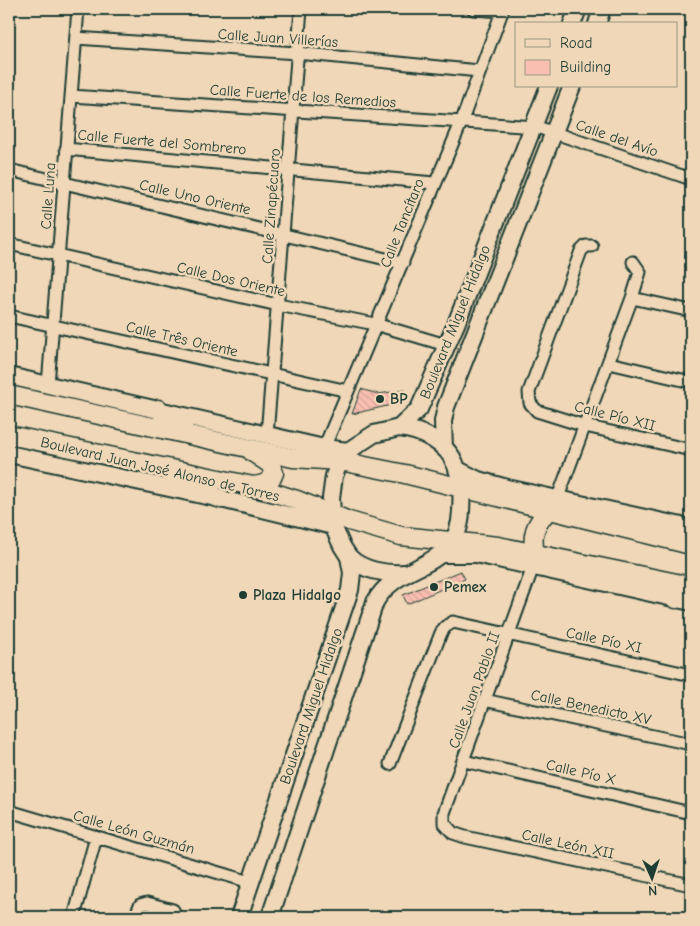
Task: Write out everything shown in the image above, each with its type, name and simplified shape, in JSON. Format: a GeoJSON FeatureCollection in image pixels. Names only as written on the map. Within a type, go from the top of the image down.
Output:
{"type":"FeatureCollection","features":[{"type":"Feature","properties":{"kind":"main road"},"geometry":{"type":"LineString","coordinates":[[573,22],[578,9]]}},
{"type":"Feature","properties":{"kind":"main road"},"geometry":{"type":"LineString","coordinates":[[598,22],[602,9]]}},
{"type":"Feature","properties":{"kind":"main road","name":"Boulevard Miguel Hidalgo"},"geometry":{"type":"LineString","coordinates":[[399,428],[419,409],[446,346],[547,88]]}},
{"type":"Feature","properties":{"kind":"main road","name":"Boulevard Miguel Hidalgo"},"geometry":{"type":"LineString","coordinates":[[444,448],[443,421],[446,407],[571,88]]}},
{"type":"Feature","properties":{"kind":"main road"},"geometry":{"type":"LineString","coordinates":[[9,376],[324,448],[344,456],[462,489],[691,528]]}},
{"type":"Feature","properties":{"kind":"main road"},"geometry":{"type":"LineString","coordinates":[[9,395],[304,460],[344,456],[374,434],[399,428],[422,434],[444,448],[458,470],[462,489],[460,528],[455,541]]}},
{"type":"Feature","properties":{"kind":"main road"},"geometry":{"type":"LineString","coordinates":[[158,409],[176,425],[190,434]]}},
{"type":"Feature","properties":{"kind":"main road","name":"Boulevard Juan José Alonso de Torres"},"geometry":{"type":"LineString","coordinates":[[9,435],[145,465],[253,486],[333,520],[349,521],[401,536],[498,546],[534,560],[684,600]]}},
{"type":"Feature","properties":{"kind":"main road"},"geometry":{"type":"LineString","coordinates":[[242,447],[270,464],[274,471],[271,480],[265,484],[253,486]]}},
{"type":"Feature","properties":{"kind":"main road"},"geometry":{"type":"LineString","coordinates":[[9,454],[221,499],[333,520]]}},
{"type":"Feature","properties":{"kind":"main road","name":"Boulevard Miguel Hidalgo"},"geometry":{"type":"LineString","coordinates":[[239,917],[350,590],[352,573],[350,556],[333,520],[332,486],[344,456]]}},
{"type":"Feature","properties":{"kind":"main road"},"geometry":{"type":"LineString","coordinates":[[145,465],[221,499]]}},
{"type":"Feature","properties":{"kind":"main road"},"geometry":{"type":"LineString","coordinates":[[458,470],[478,480],[507,488],[553,505],[691,546]]}},
{"type":"Feature","properties":{"kind":"main road"},"geometry":{"type":"LineString","coordinates":[[534,560],[534,530],[540,519],[553,505]]}},
{"type":"Feature","properties":{"kind":"main road","name":"Boulevard Miguel Hidalgo"},"geometry":{"type":"LineString","coordinates":[[270,917],[375,602],[384,587],[404,573],[425,565],[442,554],[455,541]]}},
{"type":"Feature","properties":{"kind":"main road","name":"Boulevard Juan José Alonso de Torres"},"geometry":{"type":"LineString","coordinates":[[442,554],[476,554],[626,571],[691,586]]}},
{"type":"Feature","properties":{"kind":"main road"},"geometry":{"type":"LineString","coordinates":[[350,556],[362,565],[378,571],[404,573]]}},
{"type":"Feature","properties":{"kind":"main road"},"geometry":{"type":"LineString","coordinates":[[626,571],[684,600]]}},
{"type":"Feature","properties":{"kind":"street","name":"Calle Luna"},"geometry":{"type":"LineString","coordinates":[[48,385],[78,9]]}},
{"type":"Feature","properties":{"kind":"street","name":"Calle Zinapécuaro"},"geometry":{"type":"LineString","coordinates":[[267,435],[301,9]]}},
{"type":"Feature","properties":{"kind":"street"},"geometry":{"type":"LineString","coordinates":[[473,9],[503,10]]}},
{"type":"Feature","properties":{"kind":"street","name":"Calle Tancítaro"},"geometry":{"type":"LineString","coordinates":[[324,448],[461,123],[478,71],[503,10]]}},
{"type":"Feature","properties":{"kind":"street","name":"Calle Juan Villerías"},"geometry":{"type":"LineString","coordinates":[[76,38],[297,53],[478,71]]}},
{"type":"Feature","properties":{"kind":"street","name":"Calle Fuerte de los Remedios"},"geometry":{"type":"LineString","coordinates":[[71,96],[533,127]]}},
{"type":"Feature","properties":{"kind":"street","name":"Calle del Avío"},"geometry":{"type":"LineString","coordinates":[[533,127],[554,132],[691,179]]}},
{"type":"Feature","properties":{"kind":"street","name":"Calle Fuerte del Sombrero"},"geometry":{"type":"LineString","coordinates":[[66,149],[289,168],[434,184]]}},
{"type":"Feature","properties":{"kind":"street","name":"Calle Uno Oriente"},"geometry":{"type":"LineString","coordinates":[[9,170],[284,233],[403,263]]}},
{"type":"Feature","properties":{"kind":"street","name":"Calle Dos Oriente"},"geometry":{"type":"LineString","coordinates":[[9,244],[278,306],[375,324],[446,346]]}},
{"type":"Feature","properties":{"kind":"street","name":"Calle Pío XII"},"geometry":{"type":"LineString","coordinates":[[592,246],[586,246],[581,251],[529,392],[532,407],[585,426],[691,450]]}},
{"type":"Feature","properties":{"kind":"street"},"geometry":{"type":"LineString","coordinates":[[553,505],[585,426],[632,298],[640,272],[634,262]]}},
{"type":"Feature","properties":{"kind":"street"},"geometry":{"type":"LineString","coordinates":[[632,298],[691,311]]}},
{"type":"Feature","properties":{"kind":"street","name":"Calle Três Oriente"},"geometry":{"type":"LineString","coordinates":[[9,316],[348,391]]}},
{"type":"Feature","properties":{"kind":"street"},"geometry":{"type":"LineString","coordinates":[[609,363],[691,382]]}},
{"type":"Feature","properties":{"kind":"street","name":"Calle Juan Pablo II"},"geometry":{"type":"LineString","coordinates":[[444,823],[444,813],[464,761],[484,700],[510,635],[534,560]]}},
{"type":"Feature","properties":{"kind":"street","name":"Calle Pío XI"},"geometry":{"type":"LineString","coordinates":[[390,764],[445,627],[453,622],[691,675]]}},
{"type":"Feature","properties":{"kind":"street","name":"Calle Benedicto XV"},"geometry":{"type":"LineString","coordinates":[[484,700],[691,744]]}},
{"type":"Feature","properties":{"kind":"street","name":"Calle Pío X"},"geometry":{"type":"LineString","coordinates":[[464,761],[691,813]]}},
{"type":"Feature","properties":{"kind":"street","name":"Calle León Guzmán"},"geometry":{"type":"LineString","coordinates":[[9,811],[250,882]]}},
{"type":"Feature","properties":{"kind":"street","name":"Calle León XII"},"geometry":{"type":"LineString","coordinates":[[444,823],[452,832],[464,837],[691,885]]}},
{"type":"Feature","properties":{"kind":"street"},"geometry":{"type":"LineString","coordinates":[[74,917],[96,837]]}},
{"type":"Feature","properties":{"kind":"street"},"geometry":{"type":"LineString","coordinates":[[135,917],[140,905],[147,903],[173,910],[176,917]]}},
{"type":"Feature","properties":{"kind":"building","name":"BP"},"geometry":{"type":"Polygon","coordinates":[[[361,389],[378,394],[405,390],[400,403],[352,414],[361,389]]]}},
{"type":"Feature","properties":{"kind":"building","name":"Pemex"},"geometry":{"type":"Polygon","coordinates":[[[461,571],[465,579],[407,604],[403,595],[461,571]]]}},
{"type":"Feature","properties":{"kind":"place","name":"BP"},"geometry":{"type":"Point","coordinates":[380,399]}},
{"type":"Feature","properties":{"kind":"place","name":"Pemex"},"geometry":{"type":"Point","coordinates":[434,587]}},
{"type":"Feature","properties":{"kind":"place","name":"Plaza Hidalgo"},"geometry":{"type":"Point","coordinates":[243,595]}}]}
